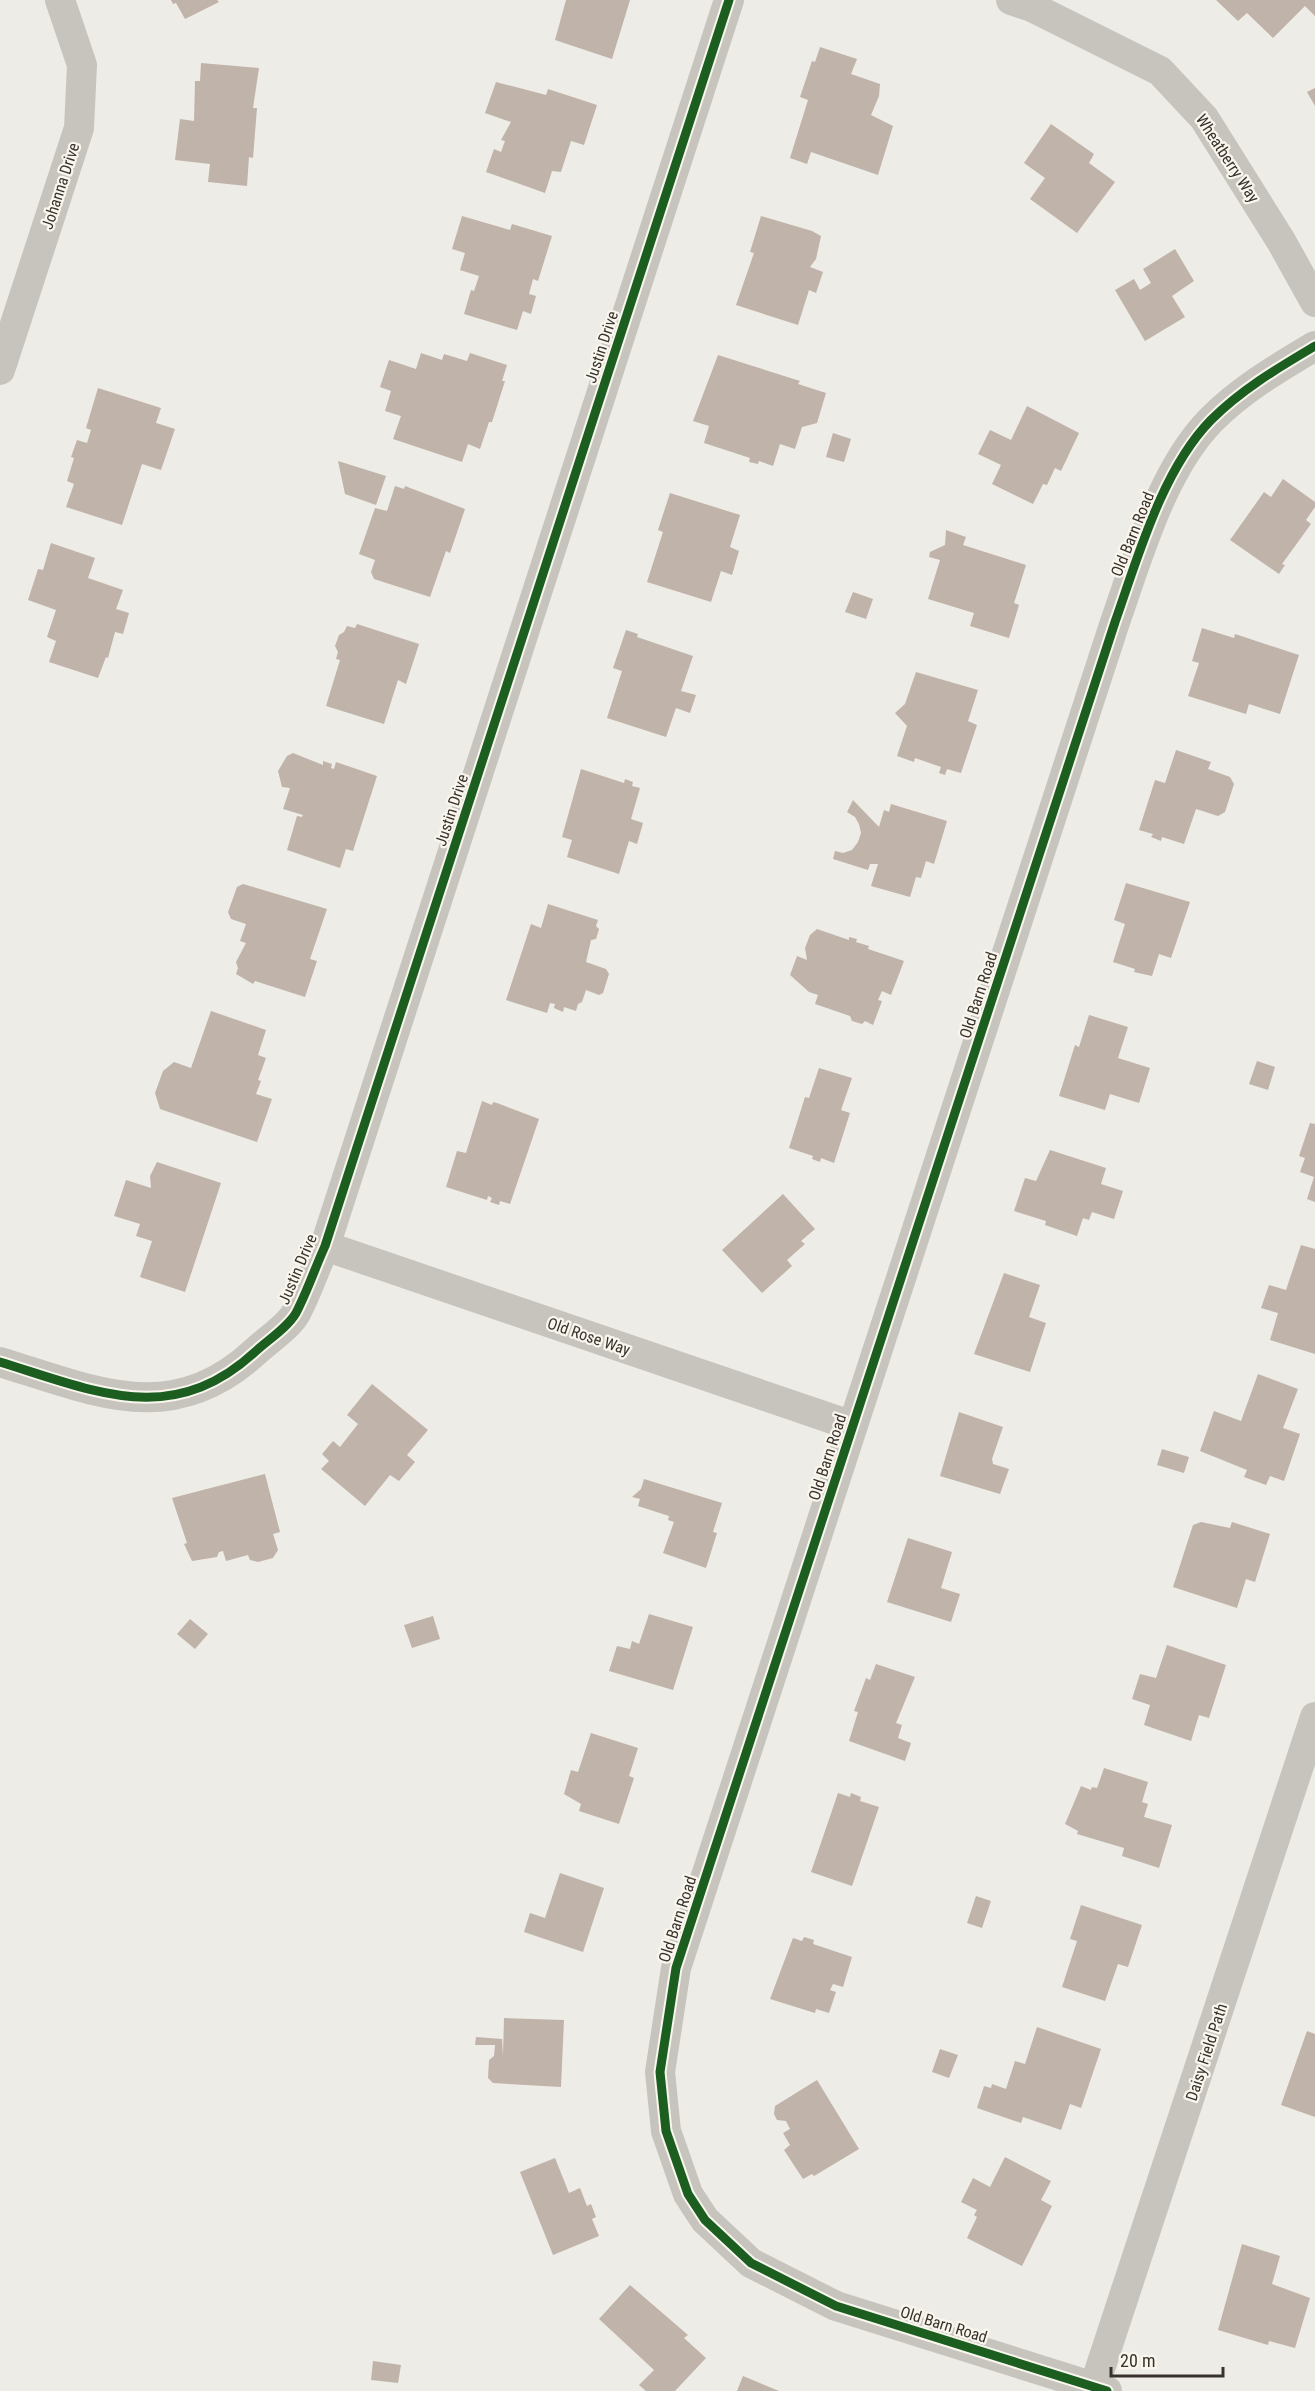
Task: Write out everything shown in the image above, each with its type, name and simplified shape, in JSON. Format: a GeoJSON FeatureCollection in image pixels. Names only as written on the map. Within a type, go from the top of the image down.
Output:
{"type":"FeatureCollection","features":[{"type":"Feature","properties":{"kind":"street","name":"Johanna Drive"},"geometry":{"type":"LineString","coordinates":[[0,370],[79,128],[82,65],[60,0]]}},
{"type":"Feature","properties":{"kind":"street","name":"Justin Drive"},"geometry":{"type":"LineString","coordinates":[[0,1362],[107,1395],[155,1398],[202,1389],[242,1364],[295,1315],[325,1246],[729,0]]}},
{"type":"Feature","properties":{"kind":"street","name":"Wheatberry Way"},"geometry":{"type":"LineString","coordinates":[[1011,0],[1032,7],[1160,71],[1204,118],[1281,241],[1315,302]]}},
{"type":"Feature","properties":{"kind":"street","name":"Old Barn Road"},"geometry":{"type":"LineString","coordinates":[[1100,2389],[836,2306],[751,2263],[705,2220],[688,2194],[666,2131],[660,2072],[676,1968],[1154,512],[1190,446],[1210,421],[1253,383],[1315,346]]}},
{"type":"Feature","properties":{"kind":"street","name":"Old Rose Way"},"geometry":{"type":"LineString","coordinates":[[325,1246],[853,1426]]}},
{"type":"Feature","properties":{"kind":"street","name":"Daisy Field Path"},"geometry":{"type":"LineString","coordinates":[[1100,2389],[1315,1717]]}},
{"type":"Feature","properties":{"kind":"building"},"geometry":{"type":"Polygon","coordinates":[[[171,0],[217,0],[219,2],[185,19],[176,3],[173,4],[171,0]]]}},
{"type":"Feature","properties":{"kind":"building"},"geometry":{"type":"Polygon","coordinates":[[[566,0],[630,0],[612,59],[555,40],[566,0]]]}},
{"type":"Feature","properties":{"kind":"building"},"geometry":{"type":"Polygon","coordinates":[[[1216,0],[1315,0],[1315,16],[1305,6],[1273,38],[1247,13],[1238,21],[1216,0]]]}},
{"type":"Feature","properties":{"kind":"building"},"geometry":{"type":"Polygon","coordinates":[[[820,47],[857,59],[851,74],[880,84],[879,96],[871,115],[893,126],[878,175],[811,152],[807,164],[790,158],[808,100],[800,97],[812,61],[815,62],[820,47]]]}},
{"type":"Feature","properties":{"kind":"building"},"geometry":{"type":"Polygon","coordinates":[[[201,63],[259,68],[253,108],[257,108],[253,158],[249,157],[247,186],[208,182],[210,164],[175,160],[180,119],[194,121],[195,81],[200,81],[201,63]]]}},
{"type":"Feature","properties":{"kind":"building"},"geometry":{"type":"Polygon","coordinates":[[[496,82],[546,95],[548,89],[597,105],[584,145],[571,141],[561,172],[552,171],[545,193],[486,172],[494,149],[501,152],[505,141],[501,140],[511,122],[485,113],[496,82]]]}},
{"type":"Feature","properties":{"kind":"building"},"geometry":{"type":"Polygon","coordinates":[[[1315,88],[1315,106],[1307,92],[1315,88]]]}},
{"type":"Feature","properties":{"kind":"building"},"geometry":{"type":"Polygon","coordinates":[[[1051,124],[1094,154],[1089,163],[1115,182],[1077,233],[1030,199],[1045,178],[1024,163],[1051,124]]]}},
{"type":"Feature","properties":{"kind":"building"},"geometry":{"type":"Polygon","coordinates":[[[462,216],[510,230],[512,224],[552,236],[538,281],[533,279],[529,294],[536,296],[531,314],[523,311],[517,330],[464,314],[471,290],[474,291],[479,276],[460,270],[465,253],[452,249],[462,216]]]}},
{"type":"Feature","properties":{"kind":"building"},"geometry":{"type":"Polygon","coordinates":[[[761,216],[812,231],[821,236],[816,259],[810,267],[823,272],[816,293],[809,290],[798,325],[736,305],[754,253],[750,252],[761,216]]]}},
{"type":"Feature","properties":{"kind":"building"},"geometry":{"type":"Polygon","coordinates":[[[1175,249],[1194,281],[1172,296],[1185,317],[1145,341],[1115,290],[1134,279],[1140,290],[1151,283],[1143,269],[1175,249]]]}},
{"type":"Feature","properties":{"kind":"building"},"geometry":{"type":"Polygon","coordinates":[[[421,353],[442,360],[444,354],[467,361],[470,353],[507,365],[502,381],[505,381],[492,422],[489,422],[480,449],[468,444],[462,462],[393,439],[401,416],[385,411],[391,391],[380,387],[389,360],[416,369],[421,353]]]}},
{"type":"Feature","properties":{"kind":"building"},"geometry":{"type":"Polygon","coordinates":[[[718,355],[800,381],[798,384],[826,393],[817,423],[802,427],[795,449],[780,444],[773,466],[759,461],[758,464],[749,462],[750,458],[704,443],[709,426],[693,421],[718,355]]]}},
{"type":"Feature","properties":{"kind":"building"},"geometry":{"type":"Polygon","coordinates":[[[98,388],[161,408],[156,423],[175,429],[161,470],[142,464],[122,525],[66,507],[74,484],[67,481],[74,458],[71,457],[77,440],[87,443],[91,430],[86,428],[98,388]]]}},
{"type":"Feature","properties":{"kind":"building"},"geometry":{"type":"Polygon","coordinates":[[[1027,406],[1079,433],[1061,471],[1055,468],[1047,485],[1043,484],[1033,504],[992,484],[1001,465],[978,454],[990,430],[1011,440],[1027,406]]]}},
{"type":"Feature","properties":{"kind":"building"},"geometry":{"type":"Polygon","coordinates":[[[833,433],[851,439],[844,462],[826,457],[833,433]]]}},
{"type":"Feature","properties":{"kind":"building"},"geometry":{"type":"Polygon","coordinates":[[[338,461],[386,476],[376,505],[345,494],[338,461]]]}},
{"type":"Feature","properties":{"kind":"building"},"geometry":{"type":"Polygon","coordinates":[[[1283,479],[1315,502],[1315,507],[1306,520],[1311,524],[1282,564],[1285,565],[1279,574],[1230,540],[1264,492],[1271,497],[1283,479]]]}},
{"type":"Feature","properties":{"kind":"building"},"geometry":{"type":"Polygon","coordinates":[[[395,486],[404,489],[405,486],[465,509],[450,553],[446,551],[430,597],[374,579],[371,572],[375,560],[359,554],[375,508],[387,511],[395,486]]]}},
{"type":"Feature","properties":{"kind":"building"},"geometry":{"type":"Polygon","coordinates":[[[670,493],[740,515],[730,547],[739,551],[732,575],[721,571],[711,602],[647,582],[663,532],[658,530],[670,493]]]}},
{"type":"Feature","properties":{"kind":"building"},"geometry":{"type":"Polygon","coordinates":[[[946,530],[966,537],[963,545],[1026,565],[1014,603],[1019,605],[1009,638],[970,626],[974,613],[928,599],[940,560],[929,557],[930,552],[945,545],[946,530]]]}},
{"type":"Feature","properties":{"kind":"building"},"geometry":{"type":"Polygon","coordinates":[[[51,543],[95,558],[88,578],[123,590],[116,609],[129,613],[123,634],[115,632],[108,658],[106,657],[98,678],[49,662],[56,641],[47,637],[56,610],[28,600],[38,569],[43,570],[51,543]]]}},
{"type":"Feature","properties":{"kind":"building"},"geometry":{"type":"Polygon","coordinates":[[[853,592],[873,599],[866,619],[845,612],[853,592]]]}},
{"type":"Feature","properties":{"kind":"building"},"geometry":{"type":"Polygon","coordinates":[[[357,624],[419,644],[406,684],[398,680],[384,724],[326,706],[340,660],[336,659],[338,652],[335,646],[339,635],[347,626],[355,628],[357,624]]]}},
{"type":"Feature","properties":{"kind":"building"},"geometry":{"type":"Polygon","coordinates":[[[1202,628],[1234,638],[1235,634],[1299,655],[1280,714],[1249,704],[1246,714],[1188,696],[1199,663],[1192,661],[1202,628]]]}},
{"type":"Feature","properties":{"kind":"building"},"geometry":{"type":"Polygon","coordinates":[[[626,630],[638,634],[637,637],[693,656],[681,691],[696,695],[690,713],[676,708],[666,737],[607,718],[622,671],[613,668],[626,630]]]}},
{"type":"Feature","properties":{"kind":"building"},"geometry":{"type":"Polygon","coordinates":[[[916,672],[978,690],[968,721],[977,725],[961,773],[947,769],[945,775],[939,773],[941,767],[915,758],[914,762],[897,756],[907,726],[895,713],[905,704],[916,672]]]}},
{"type":"Feature","properties":{"kind":"building"},"geometry":{"type":"Polygon","coordinates":[[[1176,750],[1211,762],[1208,769],[1230,777],[1234,784],[1225,812],[1218,816],[1196,809],[1184,844],[1162,837],[1161,841],[1151,837],[1153,834],[1139,830],[1155,780],[1165,783],[1176,750]]]}},
{"type":"Feature","properties":{"kind":"building"},"geometry":{"type":"Polygon","coordinates":[[[293,753],[323,765],[323,761],[332,764],[331,768],[334,769],[336,762],[377,776],[353,851],[346,849],[340,868],[287,850],[297,816],[302,817],[303,815],[283,809],[290,788],[282,787],[278,771],[287,756],[293,753]]]}},
{"type":"Feature","properties":{"kind":"building"},"geometry":{"type":"Polygon","coordinates":[[[581,769],[624,783],[625,779],[633,782],[632,786],[640,788],[631,819],[643,823],[637,844],[629,841],[619,874],[567,857],[572,840],[562,837],[581,769]]]}},
{"type":"Feature","properties":{"kind":"building"},"geometry":{"type":"Polygon","coordinates":[[[853,800],[879,827],[884,810],[889,812],[891,804],[947,821],[934,864],[926,861],[921,878],[916,877],[910,897],[871,886],[878,864],[870,864],[868,870],[833,859],[835,851],[843,853],[852,850],[858,842],[861,833],[859,824],[855,817],[847,812],[853,800]]]}},
{"type":"Feature","properties":{"kind":"building"},"geometry":{"type":"Polygon","coordinates":[[[1126,883],[1190,902],[1171,958],[1159,954],[1152,976],[1134,972],[1135,969],[1113,962],[1125,924],[1114,920],[1126,883]]]}},
{"type":"Feature","properties":{"kind":"building"},"geometry":{"type":"Polygon","coordinates":[[[243,884],[327,909],[310,959],[317,961],[305,997],[255,981],[253,984],[236,974],[238,968],[236,962],[246,943],[240,941],[246,924],[231,919],[228,912],[237,887],[243,884]]]}},
{"type":"Feature","properties":{"kind":"building"},"geometry":{"type":"Polygon","coordinates":[[[548,904],[598,920],[596,926],[599,929],[596,939],[591,940],[586,962],[606,969],[609,974],[603,993],[599,995],[586,990],[576,1011],[564,1007],[563,1012],[554,1008],[555,1004],[550,1003],[547,1013],[506,1000],[531,924],[541,928],[548,904]]]}},
{"type":"Feature","properties":{"kind":"building"},"geometry":{"type":"Polygon","coordinates":[[[817,929],[849,940],[849,937],[857,939],[856,942],[869,946],[868,949],[904,961],[891,995],[882,991],[878,1000],[882,1001],[873,1025],[865,1021],[862,1024],[852,1021],[850,1016],[815,1004],[818,995],[809,992],[790,975],[797,956],[807,960],[805,948],[810,935],[817,929]]]}},
{"type":"Feature","properties":{"kind":"building"},"geometry":{"type":"Polygon","coordinates":[[[211,1011],[266,1030],[258,1055],[266,1058],[258,1080],[261,1081],[256,1094],[272,1099],[257,1142],[160,1109],[155,1093],[163,1071],[174,1062],[191,1068],[211,1011]]]}},
{"type":"Feature","properties":{"kind":"building"},"geometry":{"type":"Polygon","coordinates":[[[1089,1015],[1128,1027],[1118,1058],[1150,1068],[1139,1103],[1110,1094],[1105,1110],[1059,1096],[1075,1045],[1079,1047],[1089,1015]]]}},
{"type":"Feature","properties":{"kind":"building"},"geometry":{"type":"Polygon","coordinates":[[[1257,1061],[1275,1067],[1268,1090],[1249,1084],[1257,1061]]]}},
{"type":"Feature","properties":{"kind":"building"},"geometry":{"type":"Polygon","coordinates":[[[819,1068],[852,1078],[841,1110],[850,1113],[834,1163],[821,1158],[820,1162],[812,1159],[813,1156],[789,1148],[805,1097],[809,1098],[819,1068]]]}},
{"type":"Feature","properties":{"kind":"building"},"geometry":{"type":"Polygon","coordinates":[[[482,1101],[492,1105],[493,1102],[497,1103],[539,1119],[510,1204],[500,1201],[499,1205],[490,1202],[492,1198],[488,1196],[487,1200],[446,1187],[457,1151],[466,1153],[482,1101]]]}},
{"type":"Feature","properties":{"kind":"building"},"geometry":{"type":"Polygon","coordinates":[[[1310,1123],[1315,1124],[1315,1202],[1307,1199],[1314,1177],[1300,1172],[1305,1158],[1299,1156],[1310,1123]]]}},
{"type":"Feature","properties":{"kind":"building"},"geometry":{"type":"Polygon","coordinates":[[[1050,1150],[1106,1168],[1101,1184],[1123,1191],[1114,1219],[1092,1212],[1089,1220],[1083,1218],[1077,1236],[1045,1225],[1046,1221],[1014,1211],[1025,1178],[1036,1181],[1050,1150]]]}},
{"type":"Feature","properties":{"kind":"building"},"geometry":{"type":"Polygon","coordinates":[[[157,1162],[221,1183],[185,1292],[140,1277],[152,1241],[136,1236],[140,1224],[114,1216],[126,1180],[151,1188],[150,1176],[157,1162]]]}},
{"type":"Feature","properties":{"kind":"building"},"geometry":{"type":"Polygon","coordinates":[[[783,1194],[815,1229],[801,1241],[805,1244],[787,1260],[792,1266],[762,1293],[722,1250],[783,1194]]]}},
{"type":"Feature","properties":{"kind":"building"},"geometry":{"type":"Polygon","coordinates":[[[1301,1245],[1315,1249],[1315,1354],[1270,1340],[1278,1313],[1261,1308],[1269,1285],[1286,1290],[1301,1245]]]}},
{"type":"Feature","properties":{"kind":"building"},"geometry":{"type":"Polygon","coordinates":[[[1004,1273],[1040,1285],[1029,1317],[1046,1323],[1030,1372],[974,1354],[1004,1273]]]}},
{"type":"Feature","properties":{"kind":"building"},"geometry":{"type":"Polygon","coordinates":[[[1258,1374],[1298,1389],[1283,1428],[1300,1434],[1284,1481],[1270,1476],[1266,1485],[1244,1477],[1247,1470],[1200,1451],[1214,1411],[1241,1421],[1258,1374]]]}},
{"type":"Feature","properties":{"kind":"building"},"geometry":{"type":"Polygon","coordinates":[[[372,1384],[428,1430],[407,1455],[415,1462],[399,1481],[390,1475],[365,1506],[321,1469],[329,1461],[322,1454],[333,1441],[340,1447],[358,1424],[347,1415],[372,1384]]]}},
{"type":"Feature","properties":{"kind":"building"},"geometry":{"type":"Polygon","coordinates":[[[959,1412],[1003,1427],[992,1459],[993,1464],[1009,1469],[1000,1494],[940,1476],[959,1412]]]}},
{"type":"Feature","properties":{"kind":"building"},"geometry":{"type":"Polygon","coordinates":[[[1162,1449],[1189,1457],[1184,1473],[1157,1465],[1162,1449]]]}},
{"type":"Feature","properties":{"kind":"building"},"geometry":{"type":"Polygon","coordinates":[[[265,1474],[280,1532],[273,1534],[278,1550],[273,1558],[258,1562],[250,1560],[248,1555],[226,1561],[223,1551],[219,1552],[217,1557],[192,1561],[184,1544],[187,1543],[172,1498],[265,1474]]]}},
{"type":"Feature","properties":{"kind":"building"},"geometry":{"type":"Polygon","coordinates":[[[644,1479],[722,1503],[713,1532],[717,1533],[706,1568],[663,1553],[674,1522],[668,1520],[669,1516],[638,1506],[640,1499],[632,1497],[641,1489],[644,1479]]]}},
{"type":"Feature","properties":{"kind":"building"},"geometry":{"type":"Polygon","coordinates":[[[1201,1522],[1230,1528],[1232,1522],[1270,1534],[1255,1582],[1246,1579],[1237,1608],[1173,1587],[1193,1525],[1201,1522]]]}},
{"type":"Feature","properties":{"kind":"building"},"geometry":{"type":"Polygon","coordinates":[[[908,1538],[952,1552],[941,1588],[960,1594],[951,1622],[887,1602],[908,1538]]]}},
{"type":"Feature","properties":{"kind":"building"},"geometry":{"type":"Polygon","coordinates":[[[649,1614],[693,1627],[673,1690],[609,1671],[617,1646],[630,1649],[632,1641],[639,1644],[649,1614]]]}},
{"type":"Feature","properties":{"kind":"building"},"geometry":{"type":"Polygon","coordinates":[[[433,1616],[440,1639],[412,1648],[404,1625],[433,1616]]]}},
{"type":"Feature","properties":{"kind":"building"},"geometry":{"type":"Polygon","coordinates":[[[190,1619],[208,1634],[195,1649],[177,1634],[190,1619]]]}},
{"type":"Feature","properties":{"kind":"building"},"geometry":{"type":"Polygon","coordinates":[[[1167,1645],[1226,1665],[1209,1718],[1199,1715],[1191,1741],[1144,1725],[1150,1705],[1132,1699],[1140,1674],[1156,1678],[1167,1645]]]}},
{"type":"Feature","properties":{"kind":"building"},"geometry":{"type":"Polygon","coordinates":[[[876,1664],[915,1677],[896,1723],[902,1725],[898,1738],[911,1743],[905,1761],[849,1741],[858,1712],[854,1711],[866,1678],[870,1680],[876,1664]]]}},
{"type":"Feature","properties":{"kind":"building"},"geometry":{"type":"Polygon","coordinates":[[[591,1733],[638,1748],[629,1776],[634,1778],[619,1824],[579,1811],[581,1804],[564,1794],[571,1770],[578,1772],[591,1733]]]}},
{"type":"Feature","properties":{"kind":"building"},"geometry":{"type":"Polygon","coordinates":[[[1104,1768],[1148,1782],[1142,1802],[1148,1804],[1144,1817],[1172,1825],[1159,1868],[1122,1856],[1124,1848],[1077,1834],[1078,1831],[1065,1824],[1081,1786],[1091,1790],[1092,1787],[1097,1788],[1104,1768]]]}},
{"type":"Feature","properties":{"kind":"building"},"geometry":{"type":"Polygon","coordinates":[[[838,1793],[850,1797],[851,1793],[861,1797],[860,1801],[879,1807],[852,1886],[811,1872],[838,1793]]]}},
{"type":"Feature","properties":{"kind":"building"},"geometry":{"type":"Polygon","coordinates":[[[560,1873],[604,1888],[583,1952],[524,1932],[530,1913],[545,1918],[560,1873]]]}},
{"type":"Feature","properties":{"kind":"building"},"geometry":{"type":"Polygon","coordinates":[[[976,1896],[991,1901],[982,1928],[967,1923],[976,1896]]]}},
{"type":"Feature","properties":{"kind":"building"},"geometry":{"type":"Polygon","coordinates":[[[1081,1905],[1142,1925],[1128,1967],[1118,1964],[1105,2001],[1062,1987],[1077,1941],[1070,1939],[1081,1905]]]}},
{"type":"Feature","properties":{"kind":"building"},"geometry":{"type":"Polygon","coordinates":[[[804,1937],[814,1940],[813,1944],[852,1957],[843,1987],[833,1984],[830,1990],[836,1992],[829,2013],[816,2009],[815,2013],[770,1999],[793,1938],[802,1941],[804,1937]]]}},
{"type":"Feature","properties":{"kind":"building"},"geometry":{"type":"Polygon","coordinates":[[[504,2018],[564,2020],[561,2087],[493,2083],[488,2078],[489,2060],[494,2056],[495,2045],[475,2045],[476,2037],[502,2039],[503,2056],[504,2018]]]}},
{"type":"Feature","properties":{"kind":"building"},"geometry":{"type":"Polygon","coordinates":[[[1037,2027],[1101,2049],[1081,2108],[1070,2104],[1061,2130],[1023,2117],[1021,2123],[977,2108],[984,2086],[991,2088],[992,2084],[1006,2089],[1015,2061],[1025,2064],[1037,2027]]]}},
{"type":"Feature","properties":{"kind":"building"},"geometry":{"type":"Polygon","coordinates":[[[1307,2031],[1315,2034],[1315,2117],[1281,2105],[1307,2031]]]}},
{"type":"Feature","properties":{"kind":"building"},"geometry":{"type":"Polygon","coordinates":[[[940,2049],[958,2055],[949,2078],[932,2072],[940,2049]]]}},
{"type":"Feature","properties":{"kind":"building"},"geometry":{"type":"Polygon","coordinates":[[[817,2080],[859,2149],[814,2176],[812,2174],[803,2179],[784,2150],[790,2145],[783,2133],[790,2129],[786,2121],[777,2120],[774,2114],[775,2106],[817,2080]]]}},
{"type":"Feature","properties":{"kind":"building"},"geometry":{"type":"Polygon","coordinates":[[[1005,2157],[1051,2181],[1041,2200],[1052,2206],[1022,2266],[967,2238],[977,2217],[974,2215],[977,2210],[961,2202],[973,2178],[990,2187],[1005,2157]]]}},
{"type":"Feature","properties":{"kind":"building"},"geometry":{"type":"Polygon","coordinates":[[[555,2158],[569,2193],[580,2188],[587,2206],[591,2204],[596,2217],[592,2219],[599,2236],[553,2255],[520,2172],[555,2158]]]}},
{"type":"Feature","properties":{"kind":"building"},"geometry":{"type":"Polygon","coordinates":[[[1242,2244],[1280,2256],[1272,2284],[1310,2298],[1295,2348],[1269,2341],[1268,2345],[1218,2330],[1242,2244]]]}},
{"type":"Feature","properties":{"kind":"building"},"geometry":{"type":"Polygon","coordinates":[[[630,2285],[688,2335],[684,2338],[706,2358],[675,2391],[646,2391],[639,2385],[654,2370],[599,2319],[630,2285]]]}},
{"type":"Feature","properties":{"kind":"building"},"geometry":{"type":"Polygon","coordinates":[[[373,2361],[401,2365],[398,2383],[371,2380],[373,2361]]]}},
{"type":"Feature","properties":{"kind":"building"},"geometry":{"type":"Polygon","coordinates":[[[743,2376],[779,2391],[737,2391],[743,2376]]]}},
{"type":"Feature","properties":{"kind":"cycle path"},"geometry":{"type":"LineString","coordinates":[[0,1362],[101,1392],[132,1397],[163,1396],[194,1390],[225,1375],[277,1333],[296,1313],[325,1246],[729,0]]}},
{"type":"Feature","properties":{"kind":"cycle path"},"geometry":{"type":"LineString","coordinates":[[1107,2391],[836,2306],[751,2263],[705,2220],[688,2194],[666,2131],[660,2072],[676,1968],[1115,622],[1153,515],[1179,464],[1194,440],[1211,420],[1248,389],[1315,346]]}}]}
